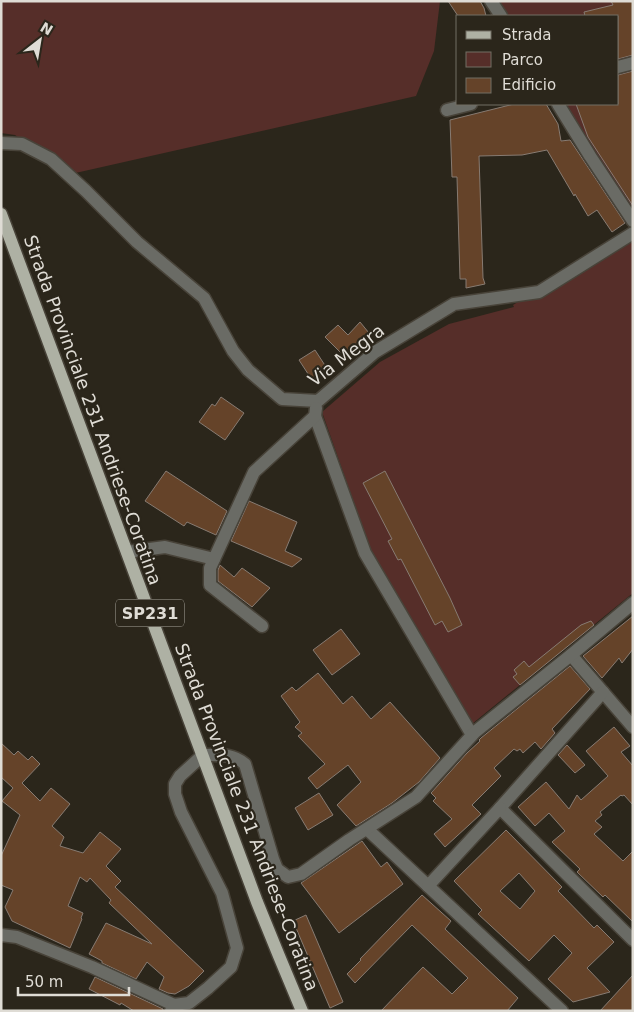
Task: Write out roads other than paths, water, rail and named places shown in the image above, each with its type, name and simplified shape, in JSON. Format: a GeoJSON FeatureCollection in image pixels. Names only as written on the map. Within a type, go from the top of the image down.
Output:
{"type":"FeatureCollection","features":[{"type":"Feature","properties":{"kind":"main road","name":"Strada Provinciale 231 Andriese-Coratina"},"geometry":{"type":"LineString","coordinates":[[1,214],[203,755],[279,956],[302,1011]]}},
{"type":"Feature","properties":{"kind":"street"},"geometry":{"type":"LineString","coordinates":[[491,1],[500,15]]}},
{"type":"Feature","properties":{"kind":"street"},"geometry":{"type":"LineString","coordinates":[[619,67],[633,63]]}},
{"type":"Feature","properties":{"kind":"street"},"geometry":{"type":"LineString","coordinates":[[447,110],[467,105]]}},
{"type":"Feature","properties":{"kind":"street"},"geometry":{"type":"LineString","coordinates":[[559,105],[633,221]]}},
{"type":"Feature","properties":{"kind":"street","name":"Via Megra"},"geometry":{"type":"LineString","coordinates":[[1,144],[22,144],[52,159],[137,242],[204,298],[233,351],[248,370],[282,399],[318,401],[375,352],[454,304],[539,292],[633,233]]}},
{"type":"Feature","properties":{"kind":"street"},"geometry":{"type":"LineString","coordinates":[[318,401],[315,416],[365,553],[472,735]]}},
{"type":"Feature","properties":{"kind":"street"},"geometry":{"type":"LineString","coordinates":[[262,626],[210,585],[210,568],[254,472],[315,416]]}},
{"type":"Feature","properties":{"kind":"street"},"geometry":{"type":"LineString","coordinates":[[127,552],[164,547],[214,559]]}},
{"type":"Feature","properties":{"kind":"street"},"geometry":{"type":"LineString","coordinates":[[1,935],[17,937],[83,964],[172,1008],[189,1004],[232,967],[237,948],[222,893],[181,812],[175,794],[175,784],[180,776],[203,755],[230,755],[239,758],[245,764],[276,868],[288,876],[301,874],[416,797],[472,735],[633,603]]}},
{"type":"Feature","properties":{"kind":"street"},"geometry":{"type":"LineString","coordinates":[[571,655],[633,727]]}},
{"type":"Feature","properties":{"kind":"street"},"geometry":{"type":"LineString","coordinates":[[428,886],[603,692]]}},
{"type":"Feature","properties":{"kind":"street"},"geometry":{"type":"LineString","coordinates":[[500,808],[633,940]]}},
{"type":"Feature","properties":{"kind":"street"},"geometry":{"type":"LineString","coordinates":[[367,829],[562,1011]]}}]}
